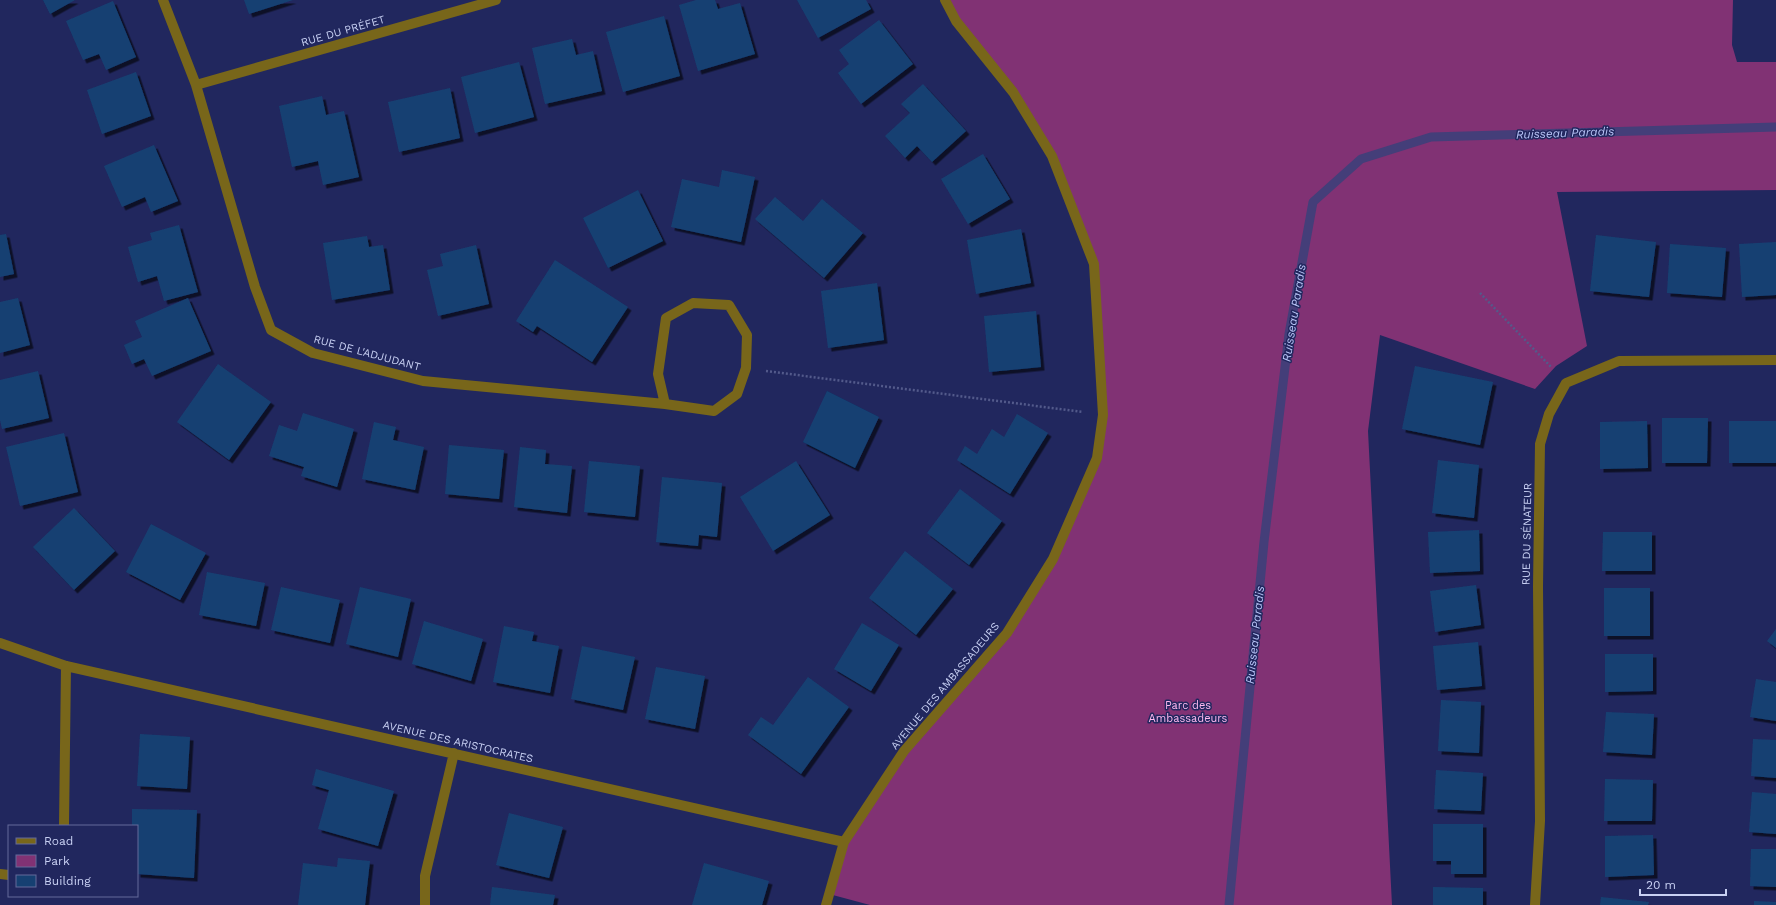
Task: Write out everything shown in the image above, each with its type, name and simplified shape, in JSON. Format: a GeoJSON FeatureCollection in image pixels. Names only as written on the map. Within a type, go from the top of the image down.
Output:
{"type":"FeatureCollection","features":[{"type":"Feature","properties":{"kind":"street","name":"RUE DE L'ADJUDANT"},"geometry":{"type":"LineString","coordinates":[[163,0],[196,85],[255,287],[271,330],[313,353],[423,381],[664,404],[714,412],[737,394],[746,368],[747,335],[729,305],[693,303],[666,318],[658,374],[664,404]]}},
{"type":"Feature","properties":{"kind":"street","name":"RUE DU PRÉFET"},"geometry":{"type":"LineString","coordinates":[[196,85],[496,0]]}},
{"type":"Feature","properties":{"kind":"street","name":"AVENUE DES AMBASSADEURS"},"geometry":{"type":"LineString","coordinates":[[826,905],[844,842],[904,751],[1007,633],[1054,558],[1097,458],[1103,415],[1094,264],[1052,156],[1013,92],[956,21],[945,0]]}},
{"type":"Feature","properties":{"kind":"street"},"geometry":{"type":"LineString","coordinates":[[1566,383],[1619,361],[1776,360]]}},
{"type":"Feature","properties":{"kind":"street","name":"RUE DU SÉNATEUR"},"geometry":{"type":"LineString","coordinates":[[1535,905],[1540,821],[1538,587],[1540,444],[1549,414],[1566,383]]}},
{"type":"Feature","properties":{"kind":"street","name":"AVENUE DES ARISTOCRATES"},"geometry":{"type":"LineString","coordinates":[[0,643],[66,666],[844,842]]}},
{"type":"Feature","properties":{"kind":"street"},"geometry":{"type":"LineString","coordinates":[[64,825],[66,666]]}},
{"type":"Feature","properties":{"kind":"street"},"geometry":{"type":"LineString","coordinates":[[425,905],[425,876],[454,753]]}},
{"type":"Feature","properties":{"kind":"path"},"geometry":{"type":"LineString","coordinates":[[1480,293],[1566,383]]}},
{"type":"Feature","properties":{"kind":"path"},"geometry":{"type":"LineString","coordinates":[[746,368],[1103,415]]}},
{"type":"Feature","properties":{"kind":"green space","name":"Parc des Ambassadeurs"},"geometry":{"type":"Polygon","coordinates":[[[945,0],[1733,0],[1732,45],[1737,62],[1776,62],[1776,190],[1557,192],[1587,346],[1556,366],[1535,389],[1380,335],[1368,431],[1392,905],[870,905],[829,894],[844,842],[904,751],[1007,633],[1053,559],[1097,458],[1102,422],[1094,264],[1048,149],[945,0]]]}},
{"type":"Feature","properties":{"kind":"building"},"geometry":{"type":"Polygon","coordinates":[[[43,0],[75,0],[50,14],[43,0]]]}},
{"type":"Feature","properties":{"kind":"building"},"geometry":{"type":"Polygon","coordinates":[[[244,0],[293,0],[249,14],[244,0]]]}},
{"type":"Feature","properties":{"kind":"building"},"geometry":{"type":"Polygon","coordinates":[[[696,0],[715,0],[718,9],[740,3],[755,54],[698,71],[679,5],[696,0]]]}},
{"type":"Feature","properties":{"kind":"building"},"geometry":{"type":"Polygon","coordinates":[[[797,0],[866,0],[871,9],[818,38],[797,0]]]}},
{"type":"Feature","properties":{"kind":"building"},"geometry":{"type":"Polygon","coordinates":[[[113,1],[136,57],[106,70],[99,54],[83,60],[66,21],[113,1]]]}},
{"type":"Feature","properties":{"kind":"building"},"geometry":{"type":"Polygon","coordinates":[[[664,16],[680,76],[623,92],[606,32],[664,16]]]}},
{"type":"Feature","properties":{"kind":"building"},"geometry":{"type":"Polygon","coordinates":[[[879,20],[913,64],[861,104],[838,73],[849,64],[839,50],[879,20]]]}},
{"type":"Feature","properties":{"kind":"building"},"geometry":{"type":"Polygon","coordinates":[[[572,39],[576,55],[593,51],[602,91],[545,104],[532,48],[572,39]]]}},
{"type":"Feature","properties":{"kind":"building"},"geometry":{"type":"Polygon","coordinates":[[[519,62],[534,117],[475,133],[461,77],[519,62]]]}},
{"type":"Feature","properties":{"kind":"building"},"geometry":{"type":"Polygon","coordinates":[[[136,72],[151,116],[102,134],[87,90],[136,72]]]}},
{"type":"Feature","properties":{"kind":"building"},"geometry":{"type":"Polygon","coordinates":[[[923,84],[966,131],[932,162],[917,146],[905,158],[885,136],[910,113],[901,104],[923,84]]]}},
{"type":"Feature","properties":{"kind":"building"},"geometry":{"type":"Polygon","coordinates":[[[450,88],[460,138],[399,152],[388,102],[450,88]]]}},
{"type":"Feature","properties":{"kind":"building"},"geometry":{"type":"Polygon","coordinates":[[[322,96],[326,115],[344,111],[359,177],[323,185],[318,161],[292,167],[279,106],[322,96]]]}},
{"type":"Feature","properties":{"kind":"building"},"geometry":{"type":"Polygon","coordinates":[[[154,145],[178,201],[151,212],[145,197],[122,207],[104,166],[154,145]]]}},
{"type":"Feature","properties":{"kind":"building"},"geometry":{"type":"Polygon","coordinates":[[[983,154],[1010,199],[968,224],[941,179],[983,154]]]}},
{"type":"Feature","properties":{"kind":"building"},"geometry":{"type":"Polygon","coordinates":[[[722,170],[755,177],[741,242],[671,227],[682,179],[719,187],[722,170]]]}},
{"type":"Feature","properties":{"kind":"building"},"geometry":{"type":"Polygon","coordinates":[[[638,190],[663,241],[608,268],[583,218],[638,190]]]}},
{"type":"Feature","properties":{"kind":"building"},"geometry":{"type":"Polygon","coordinates":[[[775,197],[803,221],[822,199],[863,233],[824,278],[755,219],[775,197]]]}},
{"type":"Feature","properties":{"kind":"building"},"geometry":{"type":"Polygon","coordinates":[[[179,225],[198,292],[164,301],[157,276],[138,282],[128,247],[152,240],[150,233],[179,225]]]}},
{"type":"Feature","properties":{"kind":"building"},"geometry":{"type":"Polygon","coordinates":[[[1021,229],[1031,283],[976,294],[967,240],[1021,229]]]}},
{"type":"Feature","properties":{"kind":"building"},"geometry":{"type":"Polygon","coordinates":[[[6,234],[14,274],[0,277],[0,235],[6,234]]]}},
{"type":"Feature","properties":{"kind":"building"},"geometry":{"type":"Polygon","coordinates":[[[1596,235],[1656,242],[1649,297],[1590,291],[1596,235]]]}},
{"type":"Feature","properties":{"kind":"building"},"geometry":{"type":"Polygon","coordinates":[[[367,236],[369,247],[383,245],[390,290],[332,300],[323,243],[367,236]]]}},
{"type":"Feature","properties":{"kind":"building"},"geometry":{"type":"Polygon","coordinates":[[[1776,242],[1776,295],[1742,297],[1739,244],[1776,242]]]}},
{"type":"Feature","properties":{"kind":"building"},"geometry":{"type":"Polygon","coordinates":[[[1670,244],[1726,248],[1722,297],[1667,293],[1670,244]]]}},
{"type":"Feature","properties":{"kind":"building"},"geometry":{"type":"Polygon","coordinates":[[[476,245],[489,304],[438,316],[427,270],[443,266],[440,254],[476,245]]]}},
{"type":"Feature","properties":{"kind":"building"},"geometry":{"type":"Polygon","coordinates":[[[555,260],[628,307],[592,362],[537,326],[533,332],[516,321],[555,260]]]}},
{"type":"Feature","properties":{"kind":"building"},"geometry":{"type":"Polygon","coordinates":[[[877,283],[884,340],[828,348],[821,291],[877,283]]]}},
{"type":"Feature","properties":{"kind":"building"},"geometry":{"type":"Polygon","coordinates":[[[18,298],[30,345],[0,353],[0,302],[18,298]]]}},
{"type":"Feature","properties":{"kind":"building"},"geometry":{"type":"Polygon","coordinates":[[[188,298],[211,351],[152,376],[144,359],[132,364],[124,345],[142,337],[135,321],[188,298]]]}},
{"type":"Feature","properties":{"kind":"building"},"geometry":{"type":"Polygon","coordinates":[[[1036,311],[1041,367],[989,372],[984,316],[1036,311]]]}},
{"type":"Feature","properties":{"kind":"building"},"geometry":{"type":"Polygon","coordinates":[[[218,364],[271,402],[229,460],[177,422],[218,364]]]}},
{"type":"Feature","properties":{"kind":"building"},"geometry":{"type":"Polygon","coordinates":[[[1415,366],[1493,382],[1480,445],[1402,429],[1415,366]]]}},
{"type":"Feature","properties":{"kind":"building"},"geometry":{"type":"Polygon","coordinates":[[[38,371],[49,418],[2,429],[0,420],[0,380],[38,371]]]}},
{"type":"Feature","properties":{"kind":"building"},"geometry":{"type":"Polygon","coordinates":[[[827,391],[879,417],[855,468],[803,442],[827,391]]]}},
{"type":"Feature","properties":{"kind":"building"},"geometry":{"type":"Polygon","coordinates":[[[303,413],[354,429],[337,487],[301,476],[304,467],[269,456],[279,425],[297,431],[303,413]]]}},
{"type":"Feature","properties":{"kind":"building"},"geometry":{"type":"Polygon","coordinates":[[[1017,414],[1048,433],[1010,494],[957,460],[965,446],[977,454],[992,429],[1004,437],[1017,414]]]}},
{"type":"Feature","properties":{"kind":"building"},"geometry":{"type":"Polygon","coordinates":[[[1662,418],[1708,418],[1707,463],[1662,463],[1662,418]]]}},
{"type":"Feature","properties":{"kind":"building"},"geometry":{"type":"Polygon","coordinates":[[[1647,421],[1648,468],[1600,469],[1600,422],[1647,421]]]}},
{"type":"Feature","properties":{"kind":"building"},"geometry":{"type":"Polygon","coordinates":[[[1729,421],[1776,421],[1776,463],[1729,463],[1729,421]]]}},
{"type":"Feature","properties":{"kind":"building"},"geometry":{"type":"Polygon","coordinates":[[[374,422],[396,427],[393,440],[424,447],[415,490],[362,479],[374,422]]]}},
{"type":"Feature","properties":{"kind":"building"},"geometry":{"type":"Polygon","coordinates":[[[64,433],[78,492],[20,506],[6,447],[64,433]]]}},
{"type":"Feature","properties":{"kind":"building"},"geometry":{"type":"Polygon","coordinates":[[[449,445],[504,450],[499,499],[445,494],[449,445]]]}},
{"type":"Feature","properties":{"kind":"building"},"geometry":{"type":"Polygon","coordinates":[[[520,447],[546,450],[545,464],[572,466],[567,513],[514,507],[520,447]]]}},
{"type":"Feature","properties":{"kind":"building"},"geometry":{"type":"Polygon","coordinates":[[[1438,460],[1479,465],[1474,518],[1432,513],[1438,460]]]}},
{"type":"Feature","properties":{"kind":"building"},"geometry":{"type":"Polygon","coordinates":[[[589,461],[640,466],[635,517],[584,512],[589,461]]]}},
{"type":"Feature","properties":{"kind":"building"},"geometry":{"type":"Polygon","coordinates":[[[796,461],[830,515],[773,551],[740,497],[796,461]]]}},
{"type":"Feature","properties":{"kind":"building"},"geometry":{"type":"Polygon","coordinates":[[[662,477],[722,483],[717,537],[699,535],[698,546],[656,542],[662,477]]]}},
{"type":"Feature","properties":{"kind":"building"},"geometry":{"type":"Polygon","coordinates":[[[960,489],[1002,521],[969,565],[927,533],[960,489]]]}},
{"type":"Feature","properties":{"kind":"building"},"geometry":{"type":"Polygon","coordinates":[[[74,508],[115,551],[74,590],[33,547],[74,508]]]}},
{"type":"Feature","properties":{"kind":"building"},"geometry":{"type":"Polygon","coordinates":[[[151,524],[206,553],[180,600],[126,572],[151,524]]]}},
{"type":"Feature","properties":{"kind":"building"},"geometry":{"type":"Polygon","coordinates":[[[1479,530],[1480,571],[1430,573],[1428,532],[1479,530]]]}},
{"type":"Feature","properties":{"kind":"building"},"geometry":{"type":"Polygon","coordinates":[[[1603,532],[1652,532],[1652,571],[1602,571],[1603,532]]]}},
{"type":"Feature","properties":{"kind":"building"},"geometry":{"type":"Polygon","coordinates":[[[905,551],[953,589],[916,635],[869,598],[905,551]]]}},
{"type":"Feature","properties":{"kind":"building"},"geometry":{"type":"Polygon","coordinates":[[[207,572],[265,583],[256,626],[199,615],[207,572]]]}},
{"type":"Feature","properties":{"kind":"building"},"geometry":{"type":"Polygon","coordinates":[[[1476,585],[1481,625],[1435,632],[1430,591],[1476,585]]]}},
{"type":"Feature","properties":{"kind":"building"},"geometry":{"type":"Polygon","coordinates":[[[281,587],[340,600],[330,643],[271,630],[281,587]]]}},
{"type":"Feature","properties":{"kind":"building"},"geometry":{"type":"Polygon","coordinates":[[[360,587],[411,599],[398,657],[346,644],[360,587]]]}},
{"type":"Feature","properties":{"kind":"building"},"geometry":{"type":"Polygon","coordinates":[[[1604,588],[1650,588],[1650,636],[1604,636],[1604,588]]]}},
{"type":"Feature","properties":{"kind":"building"},"geometry":{"type":"Polygon","coordinates":[[[424,621],[483,639],[471,681],[412,664],[424,621]]]}},
{"type":"Feature","properties":{"kind":"building"},"geometry":{"type":"Polygon","coordinates":[[[862,623],[899,645],[871,691],[834,669],[862,623]]]}},
{"type":"Feature","properties":{"kind":"building"},"geometry":{"type":"Polygon","coordinates":[[[504,626],[534,632],[532,641],[559,646],[550,693],[493,682],[504,626]]]}},
{"type":"Feature","properties":{"kind":"building"},"geometry":{"type":"Polygon","coordinates":[[[1776,629],[1776,648],[1767,641],[1776,629]]]}},
{"type":"Feature","properties":{"kind":"building"},"geometry":{"type":"Polygon","coordinates":[[[1478,642],[1482,686],[1437,690],[1433,646],[1478,642]]]}},
{"type":"Feature","properties":{"kind":"building"},"geometry":{"type":"Polygon","coordinates":[[[582,646],[635,657],[623,710],[571,699],[582,646]]]}},
{"type":"Feature","properties":{"kind":"building"},"geometry":{"type":"Polygon","coordinates":[[[1605,654],[1653,654],[1653,691],[1605,692],[1605,654]]]}},
{"type":"Feature","properties":{"kind":"building"},"geometry":{"type":"Polygon","coordinates":[[[656,667],[705,676],[695,729],[645,719],[656,667]]]}},
{"type":"Feature","properties":{"kind":"building"},"geometry":{"type":"Polygon","coordinates":[[[808,677],[849,707],[801,774],[748,735],[761,717],[773,725],[808,677]]]}},
{"type":"Feature","properties":{"kind":"building"},"geometry":{"type":"Polygon","coordinates":[[[1756,679],[1776,682],[1776,721],[1750,717],[1756,679]]]}},
{"type":"Feature","properties":{"kind":"building"},"geometry":{"type":"Polygon","coordinates":[[[1441,700],[1481,702],[1479,753],[1438,751],[1441,700]]]}},
{"type":"Feature","properties":{"kind":"building"},"geometry":{"type":"Polygon","coordinates":[[[1606,712],[1654,714],[1652,755],[1603,752],[1606,712]]]}},
{"type":"Feature","properties":{"kind":"building"},"geometry":{"type":"Polygon","coordinates":[[[140,734],[190,737],[187,789],[137,786],[140,734]]]}},
{"type":"Feature","properties":{"kind":"building"},"geometry":{"type":"Polygon","coordinates":[[[1753,739],[1776,740],[1776,778],[1751,776],[1753,739]]]}},
{"type":"Feature","properties":{"kind":"building"},"geometry":{"type":"Polygon","coordinates":[[[316,769],[394,791],[378,846],[318,829],[329,790],[312,785],[316,769]]]}},
{"type":"Feature","properties":{"kind":"building"},"geometry":{"type":"Polygon","coordinates":[[[1436,770],[1483,773],[1481,811],[1434,809],[1436,770]]]}},
{"type":"Feature","properties":{"kind":"building"},"geometry":{"type":"Polygon","coordinates":[[[1605,779],[1653,780],[1652,821],[1604,821],[1605,779]]]}},
{"type":"Feature","properties":{"kind":"building"},"geometry":{"type":"Polygon","coordinates":[[[1752,792],[1776,794],[1776,834],[1749,832],[1752,792]]]}},
{"type":"Feature","properties":{"kind":"building"},"geometry":{"type":"Polygon","coordinates":[[[132,809],[197,810],[194,878],[138,874],[138,825],[132,825],[132,809]]]}},
{"type":"Feature","properties":{"kind":"building"},"geometry":{"type":"Polygon","coordinates":[[[509,813],[563,827],[549,878],[496,865],[509,813]]]}},
{"type":"Feature","properties":{"kind":"building"},"geometry":{"type":"Polygon","coordinates":[[[1433,824],[1483,824],[1483,874],[1451,874],[1451,861],[1433,861],[1433,824]]]}},
{"type":"Feature","properties":{"kind":"building"},"geometry":{"type":"Polygon","coordinates":[[[1653,835],[1654,875],[1605,877],[1605,836],[1653,835]]]}},
{"type":"Feature","properties":{"kind":"building"},"geometry":{"type":"Polygon","coordinates":[[[1751,849],[1776,849],[1776,887],[1750,886],[1751,849]]]}},
{"type":"Feature","properties":{"kind":"building"},"geometry":{"type":"Polygon","coordinates":[[[338,858],[370,861],[365,905],[298,905],[303,863],[337,867],[338,858]]]}},
{"type":"Feature","properties":{"kind":"building"},"geometry":{"type":"Polygon","coordinates":[[[704,863],[769,881],[762,905],[692,905],[704,863]]]}},
{"type":"Feature","properties":{"kind":"building"},"geometry":{"type":"Polygon","coordinates":[[[492,887],[555,895],[553,905],[490,905],[492,887]]]}},
{"type":"Feature","properties":{"kind":"building"},"geometry":{"type":"Polygon","coordinates":[[[1433,887],[1483,888],[1483,905],[1433,905],[1433,887]]]}},
{"type":"Feature","properties":{"kind":"building"},"geometry":{"type":"Polygon","coordinates":[[[1601,897],[1649,902],[1648,905],[1600,905],[1601,897]]]}},
{"type":"Feature","properties":{"kind":"building"},"geometry":{"type":"Polygon","coordinates":[[[1754,901],[1776,902],[1776,905],[1754,905],[1754,901]]]}},
{"type":"Feature","properties":{"kind":"waterway","name":"Ruisseau Paradis"},"geometry":{"type":"LineString","coordinates":[[1229,905],[1264,542],[1289,334],[1313,202],[1361,159],[1431,137],[1776,127]]}}]}
